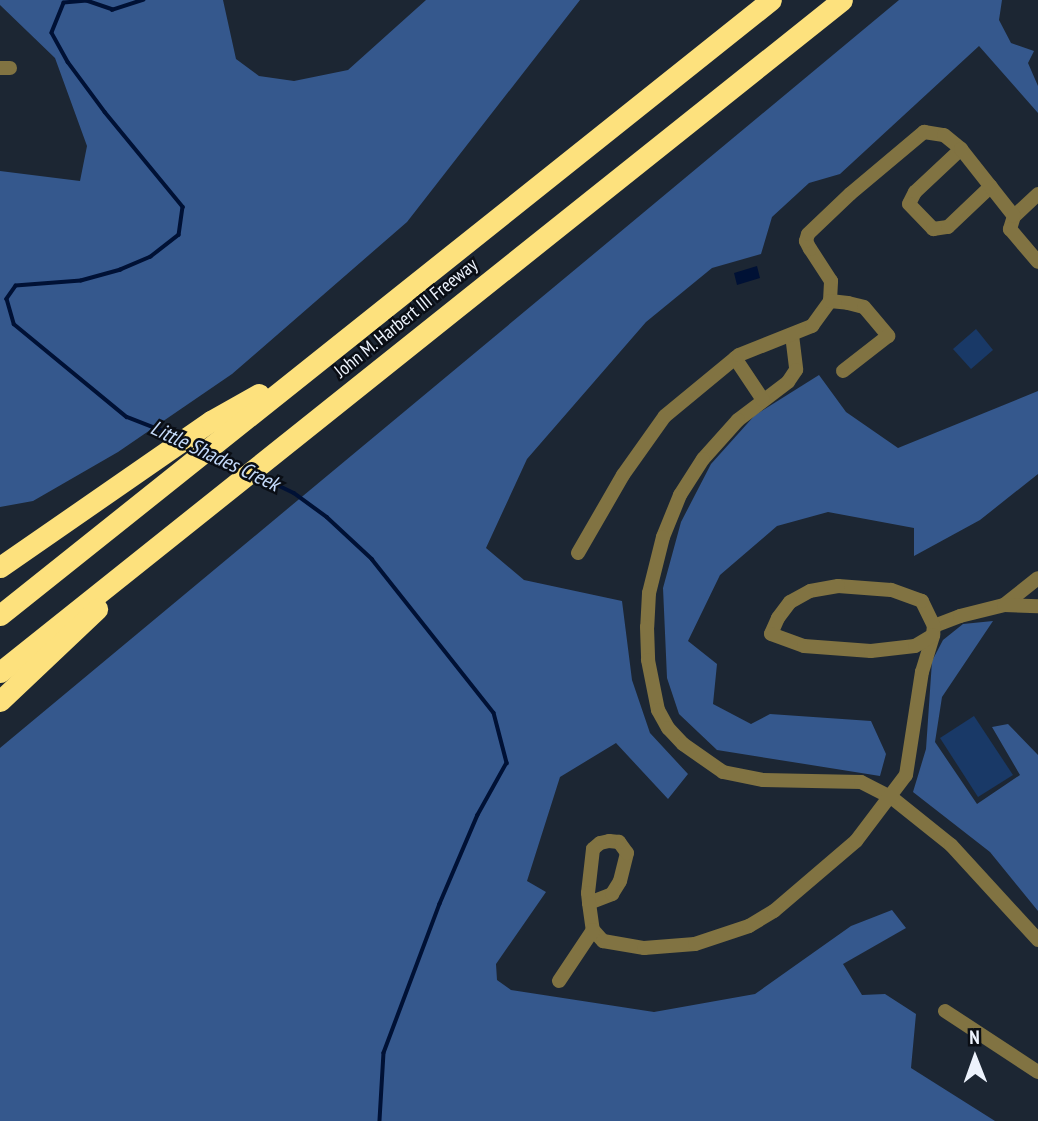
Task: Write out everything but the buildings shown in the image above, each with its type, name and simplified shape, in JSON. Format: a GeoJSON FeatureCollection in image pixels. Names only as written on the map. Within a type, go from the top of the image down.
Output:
{"type":"FeatureCollection","features":[{"type":"Feature","properties":{"kind":"highway","name":"John M. Harbert III Freeway"},"geometry":{"type":"LineString","coordinates":[[0,615],[771,0]]}},
{"type":"Feature","properties":{"kind":"highway","name":"John M. Harbert III Freeway"},"geometry":{"type":"LineString","coordinates":[[0,672],[842,0]]}},
{"type":"Feature","properties":{"kind":"highway"},"geometry":{"type":"LineString","coordinates":[[0,567],[211,421],[315,362]]}},
{"type":"Feature","properties":{"kind":"highway"},"geometry":{"type":"LineString","coordinates":[[0,701],[185,525]]}},
{"type":"Feature","properties":{"kind":"street"},"geometry":{"type":"LineString","coordinates":[[578,553],[623,475],[665,416],[735,358],[765,343],[812,326],[830,301],[831,281],[806,241],[808,234],[916,136],[930,131],[944,135],[961,149],[1014,216]]}},
{"type":"Feature","properties":{"kind":"street"},"geometry":{"type":"LineString","coordinates":[[961,149],[915,192],[909,204],[933,229],[948,227],[991,186]]}},
{"type":"Feature","properties":{"kind":"street"},"geometry":{"type":"LineString","coordinates":[[1038,194],[1014,216],[1010,229],[1038,262]]}},
{"type":"Feature","properties":{"kind":"street"},"geometry":{"type":"LineString","coordinates":[[830,301],[864,307],[888,336],[843,372]]}},
{"type":"Feature","properties":{"kind":"street"},"geometry":{"type":"LineString","coordinates":[[792,335],[796,370],[788,382],[763,400],[723,436],[680,495],[655,564],[649,593],[648,660],[658,710],[668,728],[684,744],[723,772],[763,780],[861,782],[891,797],[951,845],[1038,940]]}},
{"type":"Feature","properties":{"kind":"street"},"geometry":{"type":"LineString","coordinates":[[735,358],[763,400]]}},
{"type":"Feature","properties":{"kind":"street"},"geometry":{"type":"LineString","coordinates":[[1004,605],[1038,578]]}},
{"type":"Feature","properties":{"kind":"street"},"geometry":{"type":"LineString","coordinates":[[589,903],[593,930],[603,941],[644,948],[695,944],[749,926],[774,911],[856,842],[906,775],[922,672],[934,631],[922,601],[891,590],[838,586],[810,591],[790,602],[778,618],[771,634],[804,646],[871,651],[915,646],[934,631],[960,615],[1004,605],[1038,606]]}},
{"type":"Feature","properties":{"kind":"street"},"geometry":{"type":"LineString","coordinates":[[559,981],[593,930]]}},
{"type":"Feature","properties":{"kind":"street"},"geometry":{"type":"LineString","coordinates":[[945,1011],[1038,1072]]}},
{"type":"Feature","properties":{"kind":"shaded area"},"geometry":{"type":"Polygon","coordinates":[[[0,0],[223,0],[236,59],[259,76],[294,81],[348,70],[426,0],[580,0],[407,222],[232,374],[118,452],[33,501],[0,507],[0,171],[80,181],[87,146],[55,58],[0,5],[0,0]]]}},
{"type":"Feature","properties":{"kind":"shaded area"},"geometry":{"type":"Polygon","coordinates":[[[899,0],[1002,0],[999,20],[1011,43],[1034,51],[1028,63],[1038,86],[1038,113],[979,46],[840,174],[809,183],[772,217],[761,254],[712,268],[646,322],[527,459],[486,548],[524,580],[622,601],[632,680],[650,733],[688,774],[668,799],[616,743],[560,777],[527,881],[546,892],[496,964],[497,980],[511,990],[654,1012],[755,994],[851,926],[892,910],[906,928],[843,964],[862,995],[885,994],[916,1014],[911,1068],[995,1121],[0,1121],[0,748],[899,0]]]}},
{"type":"Feature","properties":{"kind":"shaded area"},"geometry":{"type":"Polygon","coordinates":[[[757,266],[760,278],[737,285],[734,273],[757,266]]]}},
{"type":"Feature","properties":{"kind":"shaded area"},"geometry":{"type":"Polygon","coordinates":[[[976,329],[993,350],[971,369],[953,349],[976,329]]]}},
{"type":"Feature","properties":{"kind":"shaded area"},"geometry":{"type":"Polygon","coordinates":[[[819,375],[846,412],[898,448],[1038,391],[1038,474],[980,520],[914,556],[914,528],[828,512],[777,526],[720,575],[688,641],[717,664],[713,704],[751,724],[770,714],[871,721],[886,754],[880,776],[717,750],[679,714],[667,678],[663,588],[681,522],[711,464],[755,415],[819,375]]]}},
{"type":"Feature","properties":{"kind":"shaded area"},"geometry":{"type":"Polygon","coordinates":[[[993,621],[942,697],[935,742],[977,804],[1020,775],[992,727],[1008,724],[1038,755],[1038,911],[990,852],[913,792],[926,749],[932,661],[943,640],[963,624],[993,621]]]}},
{"type":"Feature","properties":{"kind":"shaded area"},"geometry":{"type":"Polygon","coordinates":[[[974,716],[1013,775],[978,797],[940,738],[974,716]]]}},
{"type":"Feature","properties":{"kind":"waterway","name":"Little Shades Creek"},"geometry":{"type":"LineString","coordinates":[[144,0],[113,10],[87,1],[64,3],[52,33],[68,62],[105,112],[183,207],[179,235],[151,257],[121,270],[81,281],[16,286],[7,299],[14,324],[127,417],[176,436]]}},
{"type":"Feature","properties":{"kind":"waterway","name":"Little Shades Creek"},"geometry":{"type":"LineString","coordinates":[[215,455],[243,468]]}},
{"type":"Feature","properties":{"kind":"waterway","name":"Little Shades Creek"},"geometry":{"type":"LineString","coordinates":[[259,476],[294,493],[327,517],[372,559],[494,713],[507,763],[478,815],[440,904],[384,1053],[380,1121]]}}]}
